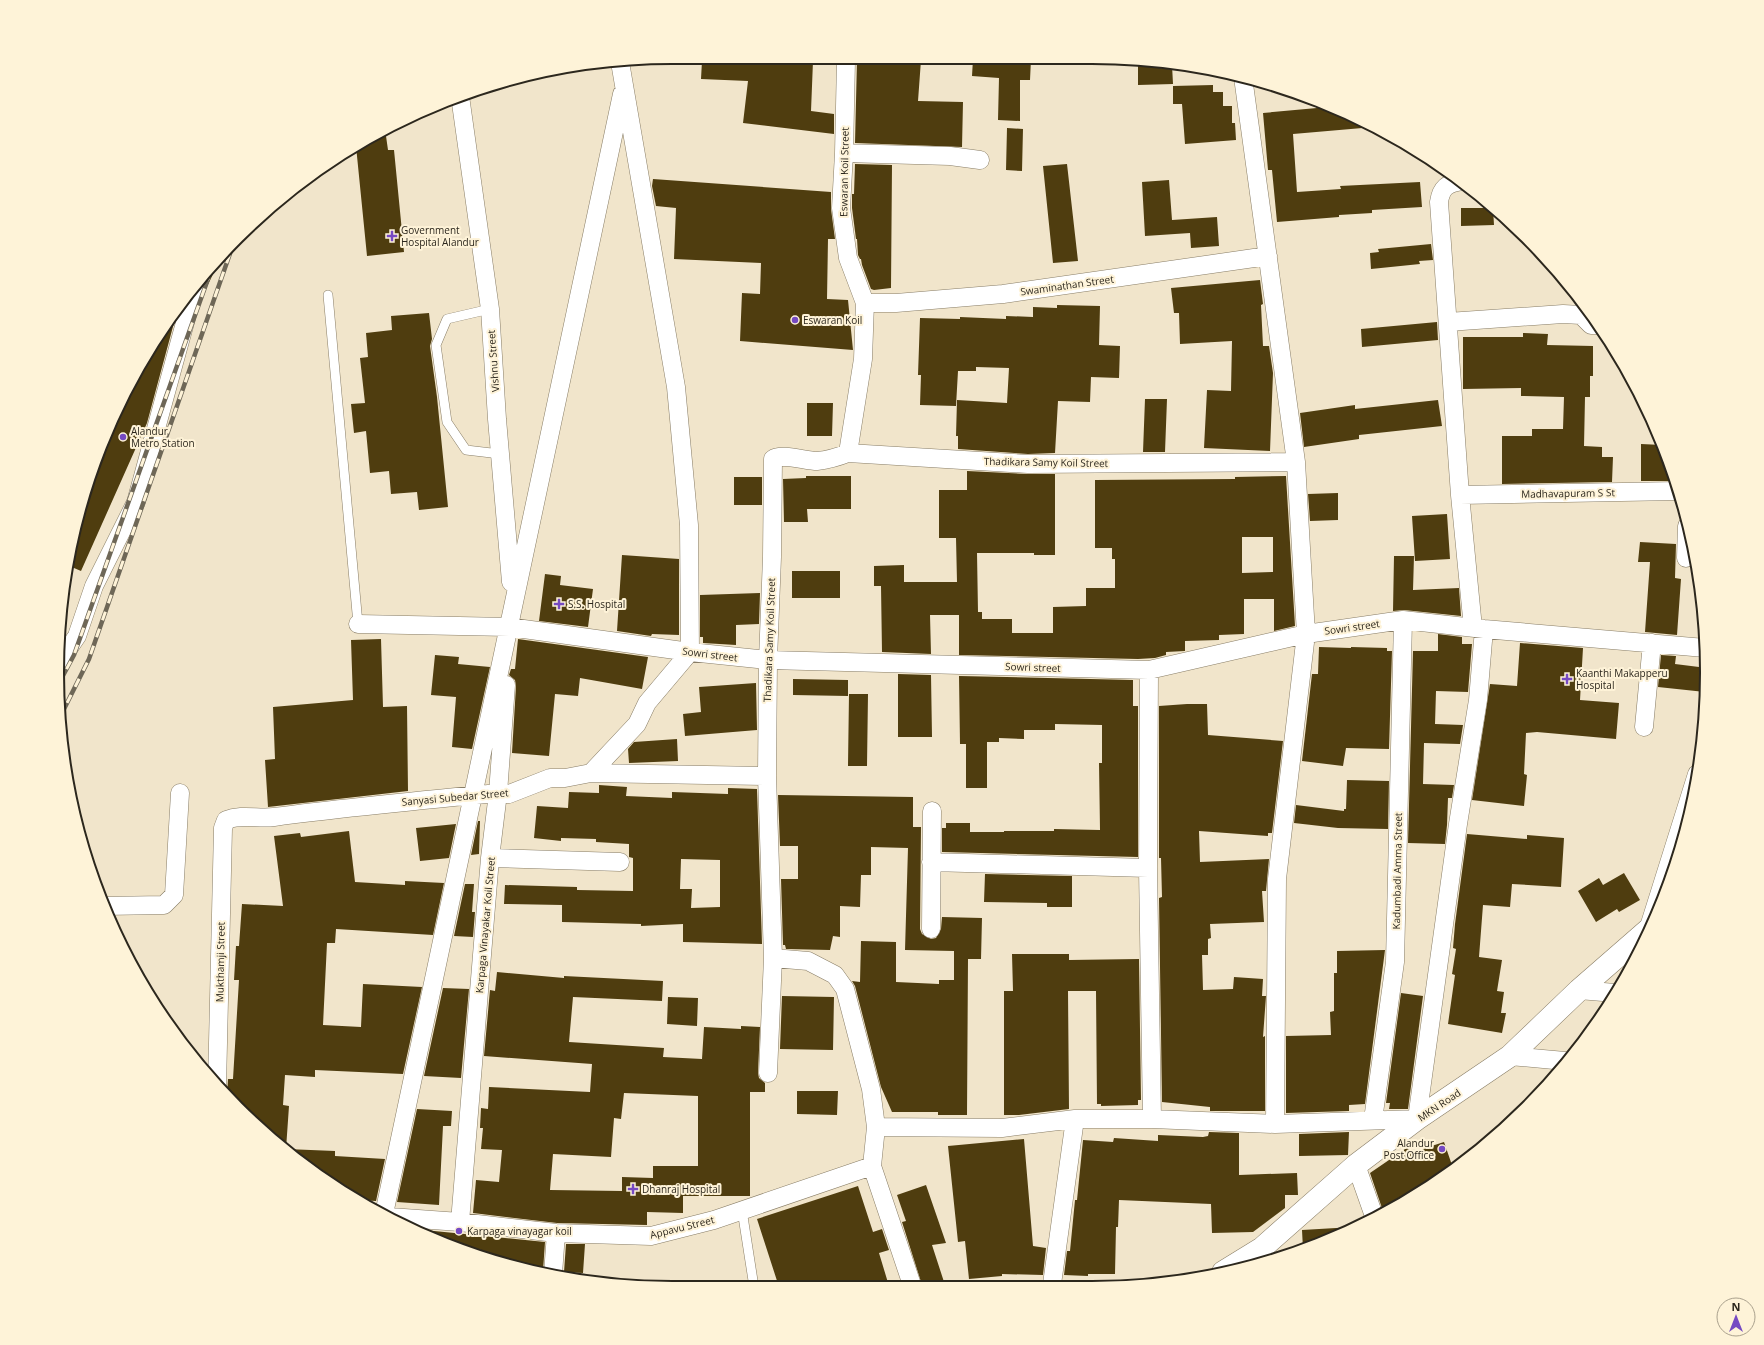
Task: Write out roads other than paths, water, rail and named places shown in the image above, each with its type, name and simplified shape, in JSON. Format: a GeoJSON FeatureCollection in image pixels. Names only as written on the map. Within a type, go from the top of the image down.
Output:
{"type":"FeatureCollection","features":[{"type":"Feature","properties":{"kind":"street","name":"Eswaran Koil Street"},"geometry":{"type":"LineString","coordinates":[[846,64],[841,208],[848,258],[865,303]]}},
{"type":"Feature","properties":{"kind":"street"},"geometry":{"type":"LineString","coordinates":[[591,773],[637,724],[647,703],[690,652],[689,525],[676,387],[621,66]]}},
{"type":"Feature","properties":{"kind":"street"},"geometry":{"type":"LineString","coordinates":[[385,1208],[627,66]]}},
{"type":"Feature","properties":{"kind":"street"},"geometry":{"type":"LineString","coordinates":[[1244,84],[1296,462],[1306,634],[1277,879],[1275,1124]]}},
{"type":"Feature","properties":{"kind":"street","name":"Vishnu Street"},"geometry":{"type":"LineString","coordinates":[[461,102],[490,309],[500,454],[512,573],[510,627]]}},
{"type":"Feature","properties":{"kind":"street"},"geometry":{"type":"LineString","coordinates":[[844,153],[950,156],[980,160]]}},
{"type":"Feature","properties":{"kind":"street"},"geometry":{"type":"LineString","coordinates":[[876,1127],[1002,1128],[1076,1119],[1152,1119],[1275,1124],[1417,1119],[1458,824],[1478,700],[1479,629],[1460,495],[1439,202],[1441,192],[1445,187],[1454,184]]}},
{"type":"Feature","properties":{"kind":"street","name":"Swaminathan Street"},"geometry":{"type":"LineString","coordinates":[[865,303],[896,303],[1003,294],[1268,256]]}},
{"type":"Feature","properties":{"kind":"street"},"geometry":{"type":"LineString","coordinates":[[64,654],[77,636],[94,586],[136,502],[191,301]]}},
{"type":"Feature","properties":{"kind":"street"},"geometry":{"type":"LineString","coordinates":[[848,453],[863,359],[865,303]]}},
{"type":"Feature","properties":{"kind":"street"},"geometry":{"type":"LineString","coordinates":[[1448,322],[1563,314],[1581,315],[1588,321]]}},
{"type":"Feature","properties":{"kind":"street","name":"Thadikara Samy Koil Street"},"geometry":{"type":"LineString","coordinates":[[768,1073],[773,958],[767,776],[773,459],[781,457],[817,461],[840,457],[848,453],[1028,464],[1296,462]]}},
{"type":"Feature","properties":{"kind":"street","name":"Madhavapuram S St"},"geometry":{"type":"LineString","coordinates":[[1460,495],[1672,491]]}},
{"type":"Feature","properties":{"kind":"street"},"geometry":{"type":"LineString","coordinates":[[1686,547],[1686,558]]}},
{"type":"Feature","properties":{"kind":"street","name":"Sowri street"},"geometry":{"type":"LineString","coordinates":[[358,624],[510,627],[690,652],[768,660],[1149,670],[1306,634],[1403,620],[1479,629],[1699,647]]}},
{"type":"Feature","properties":{"kind":"street","name":"Kadumbadi Amma Street"},"geometry":{"type":"LineString","coordinates":[[1373,1120],[1395,962],[1403,620]]}},
{"type":"Feature","properties":{"kind":"street","name":"Karpaga Vinayakar Koil Street"},"geometry":{"type":"LineString","coordinates":[[460,1222],[490,858],[498,793],[510,627]]}},
{"type":"Feature","properties":{"kind":"street"},"geometry":{"type":"LineString","coordinates":[[1644,727],[1652,643]]}},
{"type":"Feature","properties":{"kind":"street"},"geometry":{"type":"LineString","coordinates":[[1149,670],[1148,868],[1152,1119]]}},
{"type":"Feature","properties":{"kind":"street","name":"Sanyasi Subedar Street"},"geometry":{"type":"LineString","coordinates":[[223,838],[224,823],[226,820],[236,817],[263,819],[361,805],[498,793],[509,794],[550,778],[564,778],[591,773],[767,776]]}},
{"type":"Feature","properties":{"kind":"street"},"geometry":{"type":"LineString","coordinates":[[110,906],[164,905],[174,894],[180,793]]}},
{"type":"Feature","properties":{"kind":"street"},"geometry":{"type":"LineString","coordinates":[[931,929],[932,811]]}},
{"type":"Feature","properties":{"kind":"street","name":"Mukthamji Street"},"geometry":{"type":"LineString","coordinates":[[217,1076],[223,838]]}},
{"type":"Feature","properties":{"kind":"street"},"geometry":{"type":"LineString","coordinates":[[1665,876],[1674,847]]}},
{"type":"Feature","properties":{"kind":"street"},"geometry":{"type":"LineString","coordinates":[[490,858],[620,862]]}},
{"type":"Feature","properties":{"kind":"street"},"geometry":{"type":"LineString","coordinates":[[931,862],[1148,868]]}},
{"type":"Feature","properties":{"kind":"street","name":"MKN Road"},"geometry":{"type":"LineString","coordinates":[[1261,1256],[1356,1165],[1417,1119],[1510,1056],[1579,990],[1639,938]]}},
{"type":"Feature","properties":{"kind":"street"},"geometry":{"type":"LineString","coordinates":[[773,958],[808,961],[835,975],[845,989],[871,1089],[876,1127],[872,1166],[910,1281]]}},
{"type":"Feature","properties":{"kind":"street"},"geometry":{"type":"LineString","coordinates":[[1579,990],[1608,992]]}},
{"type":"Feature","properties":{"kind":"street"},"geometry":{"type":"LineString","coordinates":[[1510,1056],[1560,1061]]}},
{"type":"Feature","properties":{"kind":"street"},"geometry":{"type":"LineString","coordinates":[[1052,1281],[1076,1119]]}},
{"type":"Feature","properties":{"kind":"street"},"geometry":{"type":"LineString","coordinates":[[1356,1165],[1373,1212]]}},
{"type":"Feature","properties":{"kind":"street","name":"Appavu Street"},"geometry":{"type":"LineString","coordinates":[[403,1218],[460,1222],[556,1233],[651,1236],[714,1220],[872,1166]]}},
{"type":"Feature","properties":{"kind":"street"},"geometry":{"type":"LineString","coordinates":[[553,1269],[556,1233]]}},
{"type":"Feature","properties":{"kind":"lane"},"geometry":{"type":"LineString","coordinates":[[328,295],[358,624]]}},
{"type":"Feature","properties":{"kind":"lane"},"geometry":{"type":"LineString","coordinates":[[490,309],[447,319],[436,345],[447,422],[466,450],[500,454]]}},
{"type":"Feature","properties":{"kind":"lane"},"geometry":{"type":"LineString","coordinates":[[742,1210],[753,1281]]}},
{"type":"Feature","properties":{"kind":"railway"},"geometry":{"type":"LineString","coordinates":[[65,707],[89,659],[229,256]]}},
{"type":"Feature","properties":{"kind":"railway"},"geometry":{"type":"LineString","coordinates":[[64,674],[74,655],[207,280]]}},
{"type":"Feature","properties":{"kind":"place","name":"Government Hospital Alandur"},"geometry":{"type":"Point","coordinates":[392,236]}},
{"type":"Feature","properties":{"kind":"place","name":"Eswaran Koil"},"geometry":{"type":"Point","coordinates":[795,320]}},
{"type":"Feature","properties":{"kind":"place","name":"Alandur Metro Station"},"geometry":{"type":"Point","coordinates":[123,437]}},
{"type":"Feature","properties":{"kind":"place","name":"S.S. Hospital"},"geometry":{"type":"Point","coordinates":[559,604]}},
{"type":"Feature","properties":{"kind":"place","name":"Kaanthi Makapperu Hospital"},"geometry":{"type":"Point","coordinates":[1567,679]}},
{"type":"Feature","properties":{"kind":"place","name":"Alandur Post Office"},"geometry":{"type":"Point","coordinates":[1442,1149]}},
{"type":"Feature","properties":{"kind":"place","name":"Dhanraj Hospital"},"geometry":{"type":"Point","coordinates":[633,1189]}},
{"type":"Feature","properties":{"kind":"place","name":"Karpaga vinayagar koil"},"geometry":{"type":"Point","coordinates":[459,1231]}}]}
